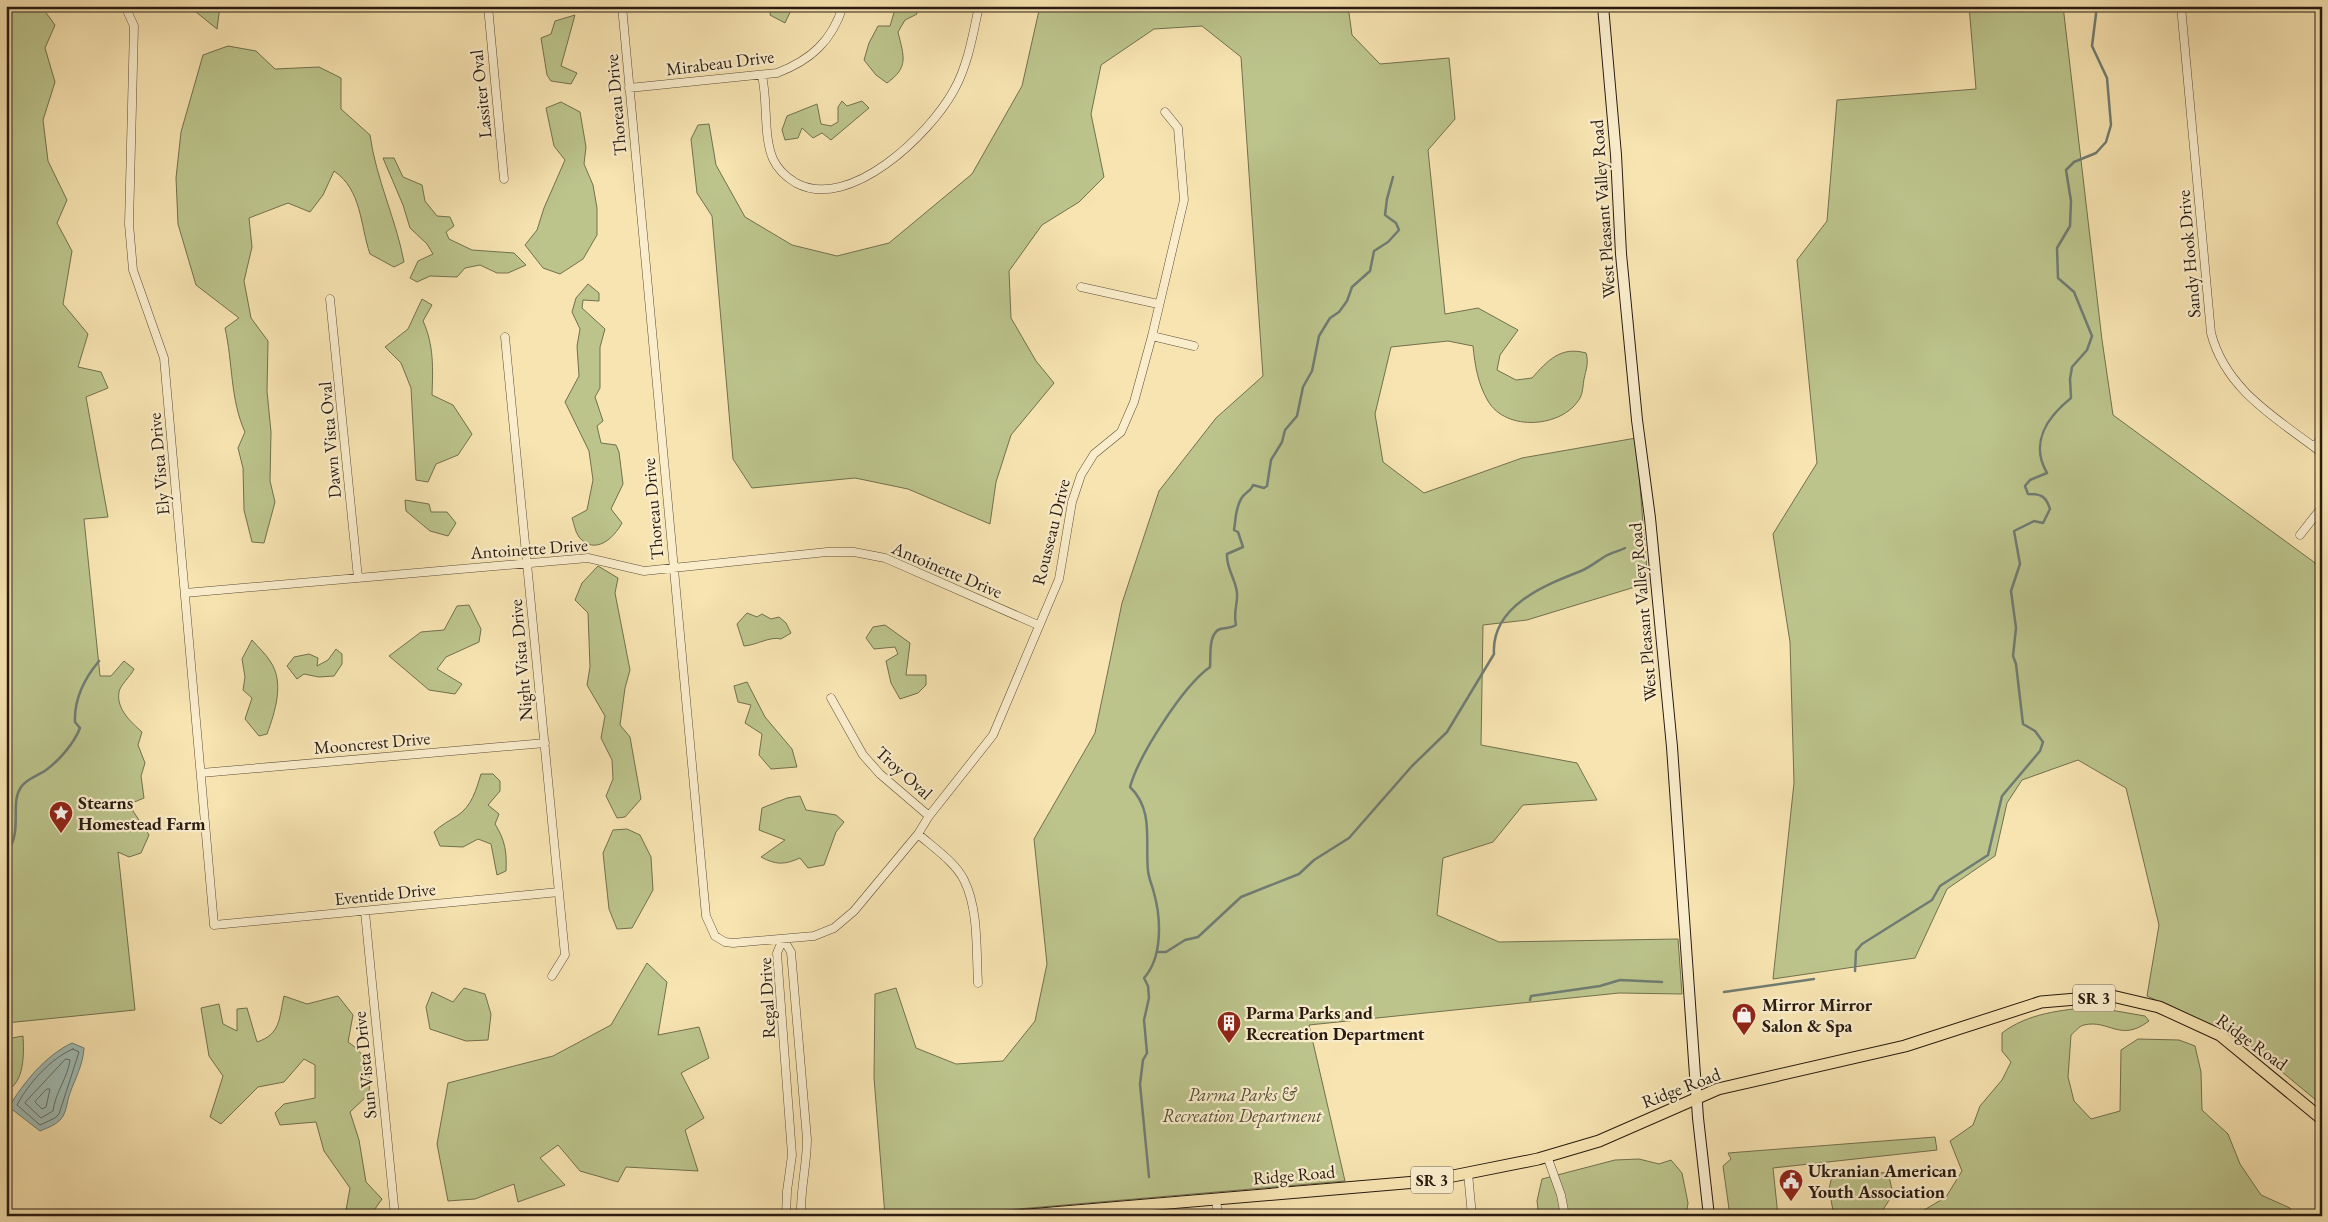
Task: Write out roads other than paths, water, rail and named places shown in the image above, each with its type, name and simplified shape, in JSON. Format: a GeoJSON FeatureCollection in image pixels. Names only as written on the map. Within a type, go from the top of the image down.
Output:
{"type":"FeatureCollection","features":[{"type":"Feature","properties":{"kind":"main road","name":"West Pleasant Valley Road"},"geometry":{"type":"LineString","coordinates":[[1603,6],[1616,156],[1621,254],[1637,420],[1650,518],[1672,747],[1697,1096],[1709,1216]]}},
{"type":"Feature","properties":{"kind":"main road","name":"Ridge Road"},"geometry":{"type":"LineString","coordinates":[[1015,1216],[1428,1181],[1468,1173],[1547,1156],[1599,1141],[1697,1096],[1718,1090],[1905,1046],[2041,1002],[2112,996],[2159,1007],[2220,1035],[2322,1119]]}},
{"type":"Feature","properties":{"kind":"street","name":"Ely Vista Drive"},"geometry":{"type":"LineString","coordinates":[[125,6],[134,26],[129,224],[133,270],[164,358],[214,925]]}},
{"type":"Feature","properties":{"kind":"street","name":"Lassiter Oval"},"geometry":{"type":"LineString","coordinates":[[488,6],[504,179]]}},
{"type":"Feature","properties":{"kind":"street","name":"Thoreau Drive"},"geometry":{"type":"LineString","coordinates":[[622,6],[708,924],[715,936],[725,942],[741,944],[783,939]]}},
{"type":"Feature","properties":{"kind":"street","name":"Mirabeau Drive"},"geometry":{"type":"LineString","coordinates":[[629,88],[778,73],[796,66],[812,56],[834,29],[843,6]]}},
{"type":"Feature","properties":{"kind":"street"},"geometry":{"type":"LineString","coordinates":[[762,76],[773,159],[785,177],[802,186],[818,190],[844,187],[877,170],[906,147],[933,120],[954,90],[970,46],[979,6]]}},
{"type":"Feature","properties":{"kind":"street","name":"Sandy Hook Drive"},"geometry":{"type":"LineString","coordinates":[[2181,6],[2211,333],[2215,346],[2233,380],[2245,393],[2322,453]]}},
{"type":"Feature","properties":{"kind":"street","name":"Rousseau Drive"},"geometry":{"type":"LineString","coordinates":[[783,939],[814,936],[834,928],[854,911],[918,834],[993,735],[1059,579],[1072,502],[1081,475],[1094,454],[1121,432],[1134,402],[1152,336],[1184,200],[1178,128],[1165,112]]}},
{"type":"Feature","properties":{"kind":"street"},"geometry":{"type":"LineString","coordinates":[[1081,287],[1158,304]]}},
{"type":"Feature","properties":{"kind":"street","name":"Dawn Vista Oval"},"geometry":{"type":"LineString","coordinates":[[330,299],[358,578]]}},
{"type":"Feature","properties":{"kind":"street"},"geometry":{"type":"LineString","coordinates":[[1152,336],[1194,346]]}},
{"type":"Feature","properties":{"kind":"street","name":"Night Vista Drive"},"geometry":{"type":"LineString","coordinates":[[504,338],[565,955],[552,976]]}},
{"type":"Feature","properties":{"kind":"street"},"geometry":{"type":"LineString","coordinates":[[2314,447],[2322,437]]}},
{"type":"Feature","properties":{"kind":"street"},"geometry":{"type":"LineString","coordinates":[[2300,535],[2322,507]]}},
{"type":"Feature","properties":{"kind":"street","name":"Antoinette Drive"},"geometry":{"type":"LineString","coordinates":[[185,593],[588,558],[598,558],[631,570],[674,569],[827,552],[854,552],[885,558],[1038,625]]}},
{"type":"Feature","properties":{"kind":"street","name":"Troy Oval"},"geometry":{"type":"LineString","coordinates":[[831,698],[863,755],[880,774],[930,816]]}},
{"type":"Feature","properties":{"kind":"street","name":"Mooncrest Drive"},"geometry":{"type":"LineString","coordinates":[[201,773],[544,743]]}},
{"type":"Feature","properties":{"kind":"street"},"geometry":{"type":"LineString","coordinates":[[918,834],[946,858],[964,879],[972,900],[978,983]]}},
{"type":"Feature","properties":{"kind":"street","name":"Eventide Drive"},"geometry":{"type":"LineString","coordinates":[[214,925],[559,892]]}},
{"type":"Feature","properties":{"kind":"street","name":"Sun Vista Drive"},"geometry":{"type":"LineString","coordinates":[[365,912],[395,1216]]}},
{"type":"Feature","properties":{"kind":"street","name":"Regal Drive"},"geometry":{"type":"LineString","coordinates":[[783,939],[791,952],[807,1158],[800,1193],[801,1216]]}},
{"type":"Feature","properties":{"kind":"street","name":"Regal Drive"},"geometry":{"type":"LineString","coordinates":[[783,939],[777,953],[792,1155],[786,1216]]}},
{"type":"Feature","properties":{"kind":"street"},"geometry":{"type":"LineString","coordinates":[[789,1109],[803,1108]]}},
{"type":"Feature","properties":{"kind":"street"},"geometry":{"type":"LineString","coordinates":[[1547,1156],[1561,1194],[1565,1216]]}},
{"type":"Feature","properties":{"kind":"street"},"geometry":{"type":"LineString","coordinates":[[1468,1173],[1472,1216]]}},
{"type":"Feature","properties":{"kind":"street"},"geometry":{"type":"LineString","coordinates":[[1216,1199],[1218,1216]]}},
{"type":"Feature","properties":{"kind":"water"},"geometry":{"type":"Polygon","coordinates":[[[72,1043],[84,1048],[65,1111],[59,1121],[40,1131],[9,1107],[36,1070],[62,1048],[72,1043]]]}},
{"type":"Feature","properties":{"kind":"waterway"},"geometry":{"type":"LineString","coordinates":[[1855,971],[1856,951],[1862,944],[1932,900],[1940,886],[1988,855],[2002,796],[2040,751],[2043,742],[2035,731],[2023,724],[2016,664],[2013,656],[2016,628],[2011,591],[2020,564],[2014,531],[2034,521],[2043,523],[2050,509],[2045,499],[2040,495],[2028,494],[2025,486],[2030,480],[2047,473],[2040,452],[2043,432],[2054,414],[2071,398],[2070,379],[2072,367],[2087,350],[2092,336],[2074,292],[2058,278],[2057,248],[2070,226],[2071,201],[2066,170],[2074,162],[2096,153],[2106,142],[2111,125],[2107,78],[2092,46],[2097,6]]}},
{"type":"Feature","properties":{"kind":"waterway"},"geometry":{"type":"LineString","coordinates":[[1149,1177],[1140,1084],[1143,1060],[1147,1053],[1144,1020],[1149,998],[1148,986],[1144,978],[1155,959],[1159,925],[1148,871],[1147,826],[1143,806],[1138,796],[1130,787],[1142,757],[1163,722],[1187,689],[1210,667],[1211,645],[1214,635],[1220,629],[1236,625],[1237,593],[1228,564],[1227,554],[1243,547],[1238,532],[1234,530],[1238,507],[1242,497],[1253,485],[1264,488],[1267,486],[1271,460],[1282,442],[1285,430],[1297,416],[1303,387],[1312,371],[1319,336],[1330,318],[1339,312],[1347,301],[1352,287],[1370,271],[1374,251],[1388,242],[1399,230],[1396,223],[1385,215],[1393,177]]}},
{"type":"Feature","properties":{"kind":"waterway"},"geometry":{"type":"LineString","coordinates":[[1157,952],[1166,952],[1185,940],[1198,937],[1241,897],[1299,874],[1314,860],[1349,838],[1412,766],[1447,732],[1494,654],[1495,637],[1501,623],[1511,610],[1537,591],[1625,548]]}},
{"type":"Feature","properties":{"kind":"waterway"},"geometry":{"type":"LineString","coordinates":[[6,854],[14,836],[16,802],[21,787],[26,781],[51,766],[66,751],[74,739],[80,728],[75,722],[78,697],[89,675],[99,661]]}},
{"type":"Feature","properties":{"kind":"waterway"},"geometry":{"type":"LineString","coordinates":[[6,928],[6,933]]}},
{"type":"Feature","properties":{"kind":"waterway"},"geometry":{"type":"LineString","coordinates":[[1724,992],[1814,979]]}},
{"type":"Feature","properties":{"kind":"waterway"},"geometry":{"type":"LineString","coordinates":[[1530,1000],[1531,996],[1600,986],[1620,980],[1662,982]]}},
{"type":"Feature","properties":{"kind":"place","name":"Stearns Homestead Farm"},"geometry":{"type":"Point","coordinates":[61,834]}},
{"type":"Feature","properties":{"kind":"place","name":"Mirror Mirror Salon & Spa"},"geometry":{"type":"Point","coordinates":[1744,1036]}},
{"type":"Feature","properties":{"kind":"place","name":"Parma Parks and Recreation Department"},"geometry":{"type":"Point","coordinates":[1229,1044]}},
{"type":"Feature","properties":{"kind":"place","name":"Ukranian American Youth Association"},"geometry":{"type":"Point","coordinates":[1791,1202]}},
{"type":"Feature","properties":{"kind":"park label","name":"Parma Parks & Recreation Department"},"geometry":{"type":"Point","coordinates":[1242,1105]}}]}
